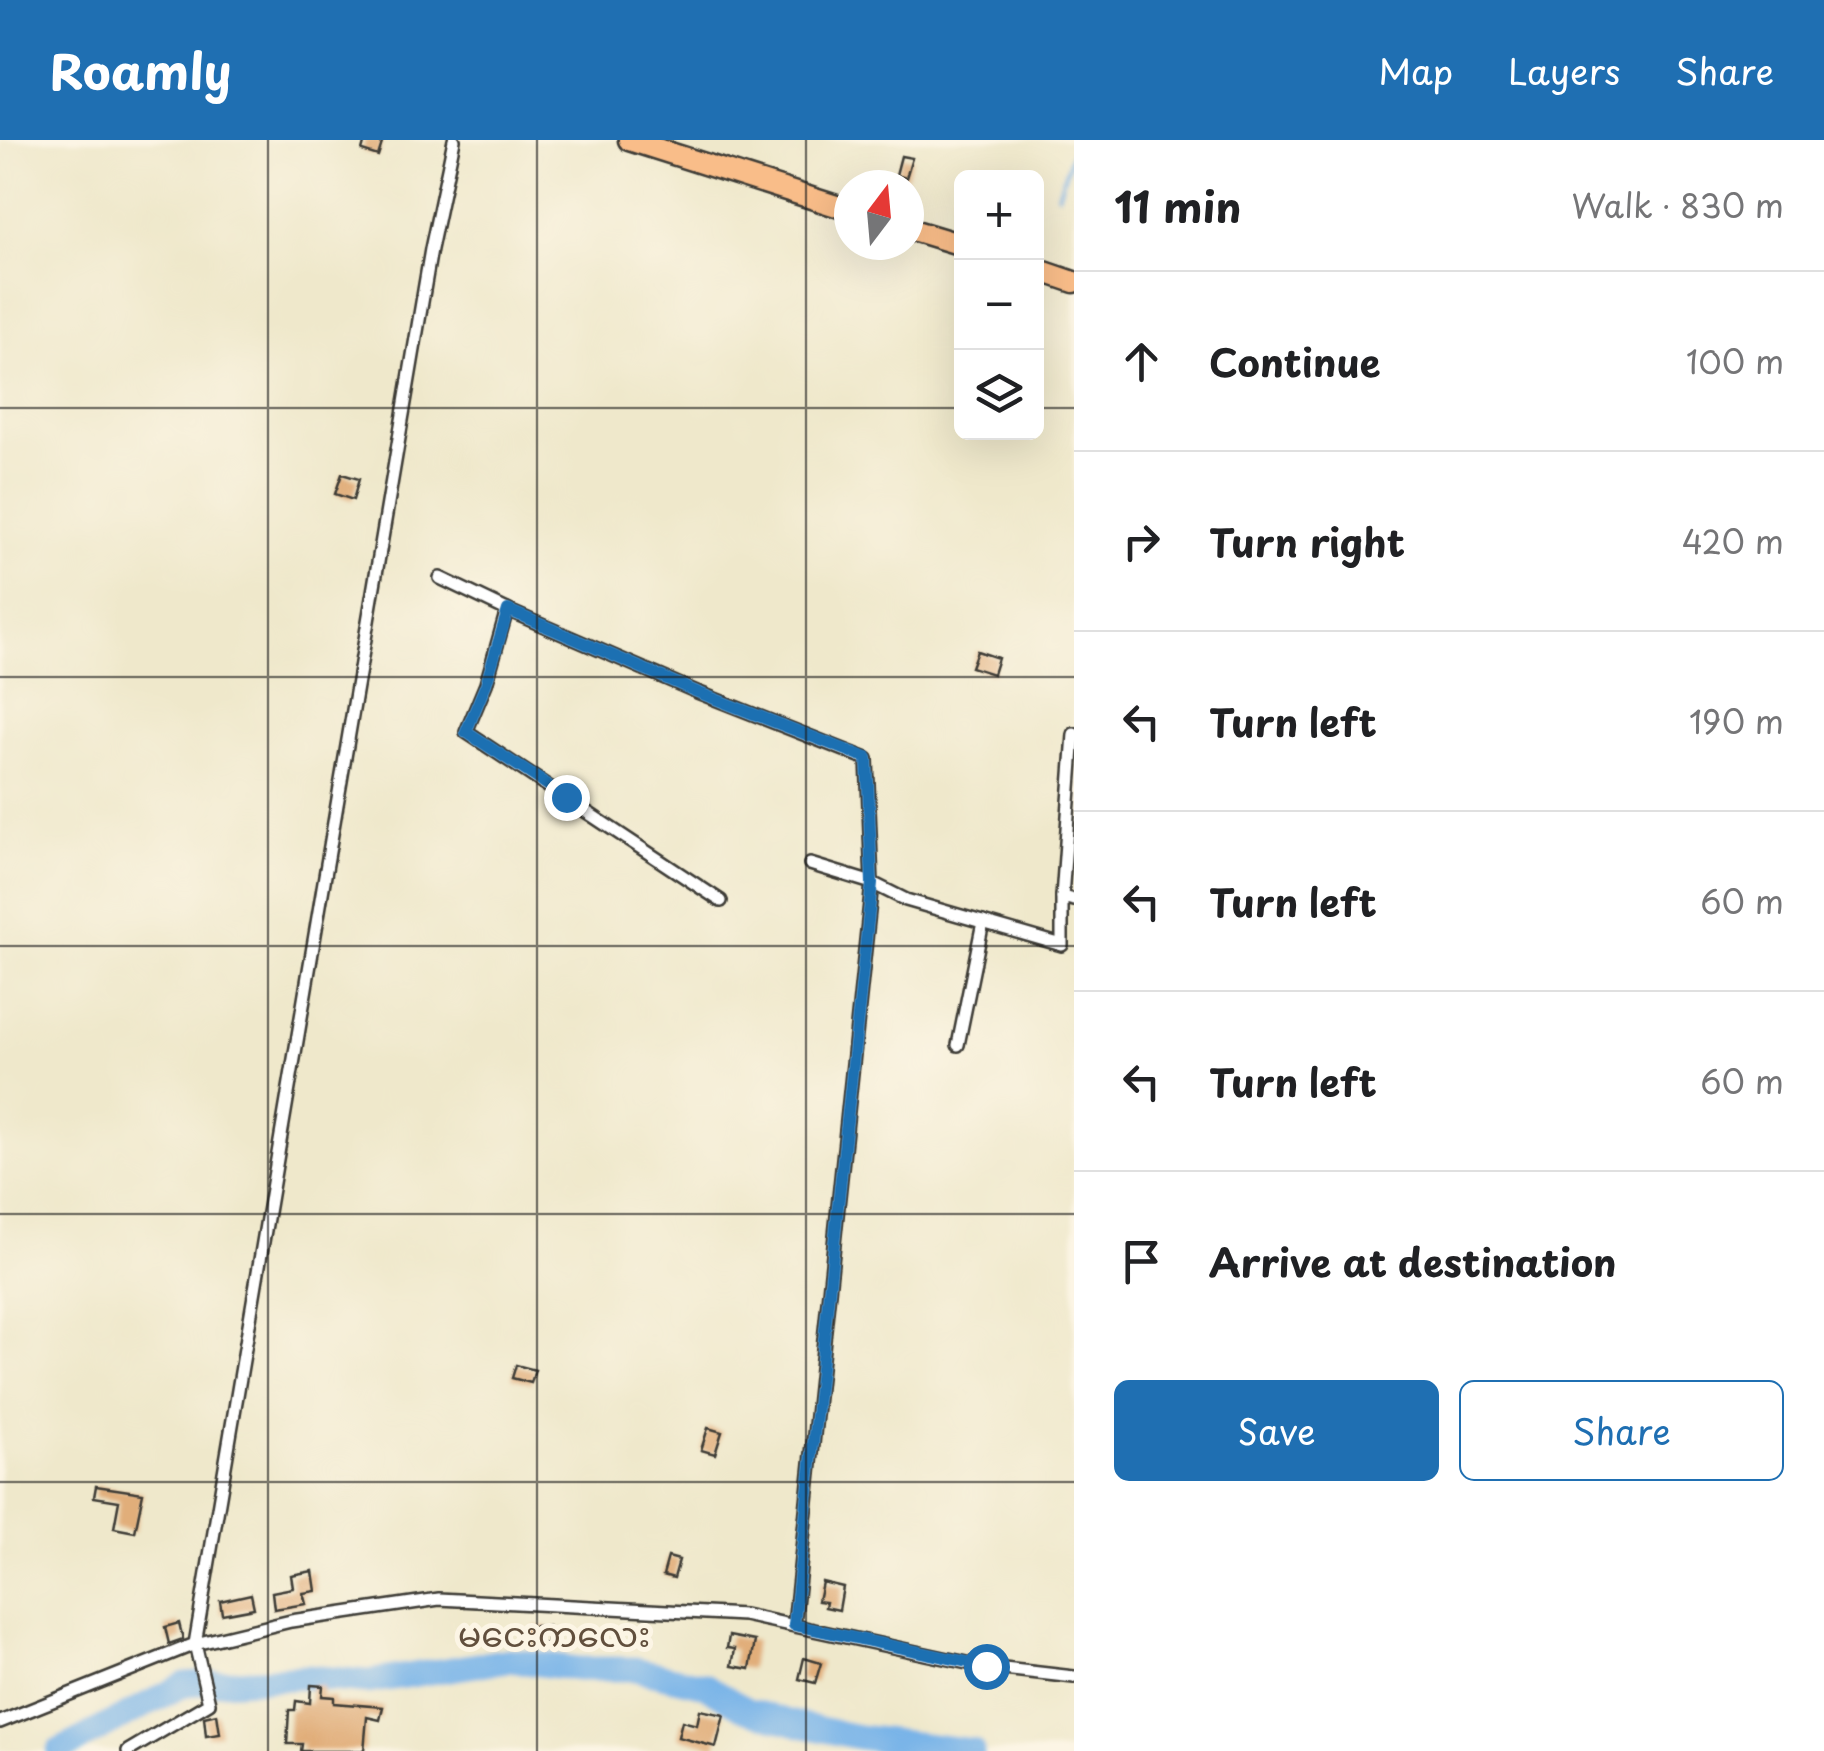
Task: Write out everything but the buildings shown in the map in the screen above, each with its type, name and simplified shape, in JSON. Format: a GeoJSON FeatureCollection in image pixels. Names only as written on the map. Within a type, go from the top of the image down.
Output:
{"type":"FeatureCollection","features":[{"type":"Feature","properties":{"kind":"highway"},"geometry":{"type":"LineString","coordinates":[[628,140],[834,205]]}},
{"type":"Feature","properties":{"kind":"highway"},"geometry":{"type":"LineString","coordinates":[[924,234],[954,243]]}},
{"type":"Feature","properties":{"kind":"highway"},"geometry":{"type":"LineString","coordinates":[[1044,273],[1074,282]]}},
{"type":"Feature","properties":{"kind":"street"},"geometry":{"type":"LineString","coordinates":[[128,1751],[209,1703],[195,1644],[428,268],[454,140]]}},
{"type":"Feature","properties":{"kind":"street"},"geometry":{"type":"LineString","coordinates":[[440,578],[697,692],[867,758],[872,883],[794,1625]]}},
{"type":"Feature","properties":{"kind":"street"},"geometry":{"type":"LineString","coordinates":[[508,610],[486,684],[466,732],[721,901]]}},
{"type":"Feature","properties":{"kind":"street"},"geometry":{"type":"LineString","coordinates":[[810,864],[872,883],[906,900],[1062,945],[1068,899],[1074,734]]}},
{"type":"Feature","properties":{"kind":"street"},"geometry":{"type":"LineString","coordinates":[[958,1045],[982,922]]}},
{"type":"Feature","properties":{"kind":"street"},"geometry":{"type":"LineString","coordinates":[[0,1722],[195,1644],[291,1620],[439,1599],[744,1614],[986,1666],[1074,1677]]}},
{"type":"Feature","properties":{"kind":"waterway"},"geometry":{"type":"LineString","coordinates":[[1058,195],[1074,147]]}},
{"type":"Feature","properties":{"kind":"waterway"},"geometry":{"type":"LineString","coordinates":[[59,1751],[185,1684],[306,1677],[367,1682],[509,1660],[579,1669],[635,1669],[705,1685],[747,1710],[800,1725],[858,1737],[972,1751]]}},
{"type":"Feature","properties":{"kind":"district","name":"မငေးကလေး"},"geometry":{"type":"Point","coordinates":[554,1635]}},
{"type":"Feature","properties":{"kind":"route"},"geometry":{"type":"LineString","coordinates":[[566,797],[466,732],[486,684],[508,610],[697,692],[867,758],[872,883],[794,1625],[986,1666]]}}]}
